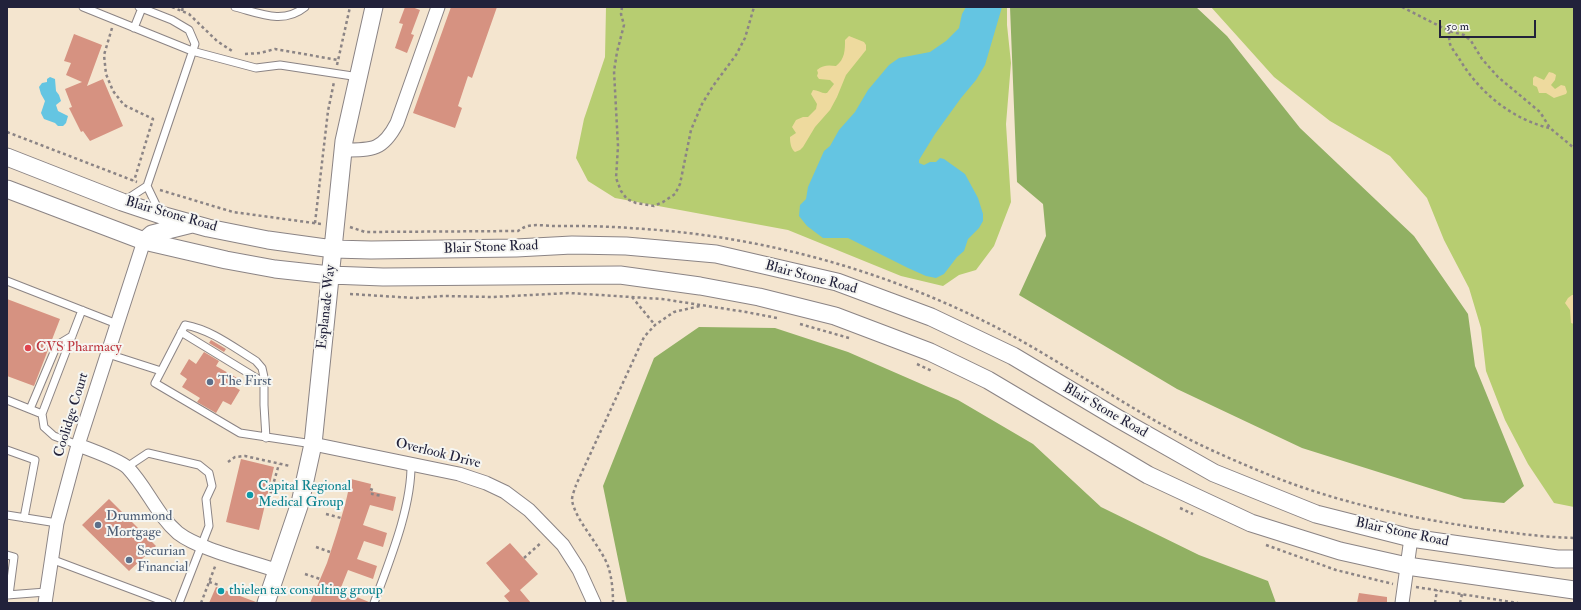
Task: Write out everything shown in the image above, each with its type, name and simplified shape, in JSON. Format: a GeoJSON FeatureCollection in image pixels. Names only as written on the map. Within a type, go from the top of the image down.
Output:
{"type":"FeatureCollection","features":[{"type":"Feature","properties":{"kind":"street","name":"Esplanade Way"},"geometry":{"type":"LineString","coordinates":[[266,603],[300,503],[313,444],[344,150],[374,7]]}},
{"type":"Feature","properties":{"kind":"street"},"geometry":{"type":"LineString","coordinates":[[344,150],[364,150],[376,147],[385,142],[391,135],[397,123],[438,7]]}},
{"type":"Feature","properties":{"kind":"street","name":"Blair Stone Road"},"geometry":{"type":"LineString","coordinates":[[7,156],[122,202],[161,215],[268,240],[334,249],[371,250],[516,248],[572,244],[626,246],[716,254],[837,282],[931,317],[1013,356],[1117,418],[1214,473],[1316,514],[1411,538],[1557,560],[1574,559]]}},
{"type":"Feature","properties":{"kind":"street","name":"Blair Stone Road"},"geometry":{"type":"LineString","coordinates":[[7,189],[144,241],[226,260],[275,269],[330,275],[383,277],[620,274],[700,286],[759,297],[835,316],[930,352],[988,380],[1148,475],[1251,523],[1340,551],[1407,566],[1574,590]]}},
{"type":"Feature","properties":{"kind":"street"},"geometry":{"type":"LineString","coordinates":[[144,241],[152,234],[195,224]]}},
{"type":"Feature","properties":{"kind":"street","name":"Coolidge Court"},"geometry":{"type":"LineString","coordinates":[[46,598],[57,523],[78,445],[144,241]]}},
{"type":"Feature","properties":{"kind":"street","name":"Overlook Drive"},"geometry":{"type":"LineString","coordinates":[[313,444],[459,474],[486,483],[505,492],[529,510],[563,545],[579,570],[594,603]]}},
{"type":"Feature","properties":{"kind":"street"},"geometry":{"type":"LineString","coordinates":[[78,445],[127,467],[149,496],[165,521],[180,534],[201,545],[278,571]]}},
{"type":"Feature","properties":{"kind":"street"},"geometry":{"type":"LineString","coordinates":[[1402,603],[1411,538]]}},
{"type":"Feature","properties":{"kind":"lane"},"geometry":{"type":"LineString","coordinates":[[83,7],[192,51],[256,68],[280,65],[359,77]]}},
{"type":"Feature","properties":{"kind":"lane"},"geometry":{"type":"LineString","coordinates":[[235,7],[275,18],[289,16],[305,7]]}},
{"type":"Feature","properties":{"kind":"lane"},"geometry":{"type":"LineString","coordinates":[[122,202],[147,186],[195,44],[189,30],[172,20],[140,8],[134,28]]}},
{"type":"Feature","properties":{"kind":"lane"},"geometry":{"type":"LineString","coordinates":[[147,186],[161,215]]}},
{"type":"Feature","properties":{"kind":"lane"},"geometry":{"type":"LineString","coordinates":[[7,281],[118,324]]}},
{"type":"Feature","properties":{"kind":"lane"},"geometry":{"type":"LineString","coordinates":[[78,445],[54,436],[44,427],[42,414],[82,310]]}},
{"type":"Feature","properties":{"kind":"lane"},"geometry":{"type":"LineString","coordinates":[[266,438],[262,368],[256,361],[210,333],[185,325],[155,384],[240,433],[266,438],[313,444]]}},
{"type":"Feature","properties":{"kind":"lane"},"geometry":{"type":"LineString","coordinates":[[181,332],[264,382]]}},
{"type":"Feature","properties":{"kind":"lane"},"geometry":{"type":"LineString","coordinates":[[30,409],[56,345],[72,336]]}},
{"type":"Feature","properties":{"kind":"lane"},"geometry":{"type":"LineString","coordinates":[[108,354],[161,371]]}},
{"type":"Feature","properties":{"kind":"lane"},"geometry":{"type":"LineString","coordinates":[[7,400],[42,414]]}},
{"type":"Feature","properties":{"kind":"lane"},"geometry":{"type":"LineString","coordinates":[[7,450],[35,460],[24,518]]}},
{"type":"Feature","properties":{"kind":"lane"},"geometry":{"type":"LineString","coordinates":[[127,467],[148,453],[199,465],[209,473],[212,486],[206,499],[209,526],[179,603]]}},
{"type":"Feature","properties":{"kind":"lane"},"geometry":{"type":"LineString","coordinates":[[375,603],[398,533],[411,479],[411,463]]}},
{"type":"Feature","properties":{"kind":"lane"},"geometry":{"type":"LineString","coordinates":[[7,515],[57,523]]}},
{"type":"Feature","properties":{"kind":"lane"},"geometry":{"type":"LineString","coordinates":[[7,555],[14,557],[8,595],[46,598]]}},
{"type":"Feature","properties":{"kind":"lane"},"geometry":{"type":"LineString","coordinates":[[52,559],[168,603]]}},
{"type":"Feature","properties":{"kind":"path"},"geometry":{"type":"LineString","coordinates":[[172,7],[189,14],[217,41],[230,50],[236,52]]}},
{"type":"Feature","properties":{"kind":"path"},"geometry":{"type":"LineString","coordinates":[[182,11],[183,7]]}},
{"type":"Feature","properties":{"kind":"path"},"geometry":{"type":"LineString","coordinates":[[315,223],[328,111],[350,7]]}},
{"type":"Feature","properties":{"kind":"path"},"geometry":{"type":"LineString","coordinates":[[622,7],[621,14],[624,25],[614,71],[618,146],[616,178],[621,191],[628,199],[636,203],[654,206],[675,194],[680,184],[691,130],[702,104],[713,86],[736,55],[745,38],[754,7]]}},
{"type":"Feature","properties":{"kind":"path"},"geometry":{"type":"LineString","coordinates":[[1402,7],[1449,32],[1464,35],[1471,41],[1482,59],[1498,77],[1540,112],[1550,128],[1574,148]]}},
{"type":"Feature","properties":{"kind":"path"},"geometry":{"type":"LineString","coordinates":[[115,20],[108,37],[104,55],[106,74],[113,91],[124,105],[153,119],[134,181]]}},
{"type":"Feature","properties":{"kind":"path"},"geometry":{"type":"LineString","coordinates":[[1449,32],[1450,44],[1466,71],[1498,104],[1512,113],[1536,124],[1550,128]]}},
{"type":"Feature","properties":{"kind":"path"},"geometry":{"type":"LineString","coordinates":[[241,53],[260,53],[275,50],[338,60]]}},
{"type":"Feature","properties":{"kind":"path"},"geometry":{"type":"LineString","coordinates":[[350,294],[415,298],[444,296],[492,297],[569,293],[662,299],[781,319]]}},
{"type":"Feature","properties":{"kind":"path"},"geometry":{"type":"LineString","coordinates":[[632,297],[655,325]]}},
{"type":"Feature","properties":{"kind":"path"},"geometry":{"type":"LineString","coordinates":[[614,603],[608,566],[596,543],[577,514],[572,499],[576,485],[644,337],[655,325],[674,312],[702,306]]}},
{"type":"Feature","properties":{"kind":"path"},"geometry":{"type":"LineString","coordinates":[[795,323],[854,340]]}},
{"type":"Feature","properties":{"kind":"path"},"geometry":{"type":"LineString","coordinates":[[910,361],[937,373]]}},
{"type":"Feature","properties":{"kind":"path"},"geometry":{"type":"LineString","coordinates":[[228,462],[235,457],[245,456],[290,466]]}},
{"type":"Feature","properties":{"kind":"path"},"geometry":{"type":"LineString","coordinates":[[270,499],[278,464]]}},
{"type":"Feature","properties":{"kind":"path"},"geometry":{"type":"LineString","coordinates":[[334,486],[348,489]]}},
{"type":"Feature","properties":{"kind":"path"},"geometry":{"type":"LineString","coordinates":[[370,489],[373,490],[372,494],[382,496]]}},
{"type":"Feature","properties":{"kind":"path"},"geometry":{"type":"LineString","coordinates":[[1177,506],[1197,516]]}},
{"type":"Feature","properties":{"kind":"path"},"geometry":{"type":"LineString","coordinates":[[326,514],[341,518]]}},
{"type":"Feature","properties":{"kind":"path"},"geometry":{"type":"LineString","coordinates":[[524,558],[542,542]]}},
{"type":"Feature","properties":{"kind":"path"},"geometry":{"type":"LineString","coordinates":[[1263,543],[1336,570],[1404,586],[1518,603]]}},
{"type":"Feature","properties":{"kind":"path"},"geometry":{"type":"LineString","coordinates":[[316,547],[330,552]]}},
{"type":"Feature","properties":{"kind":"path"},"geometry":{"type":"LineString","coordinates":[[201,603],[217,561]]}},
{"type":"Feature","properties":{"kind":"path"},"geometry":{"type":"LineString","coordinates":[[305,574],[320,579]]}},
{"type":"Feature","properties":{"kind":"path"},"geometry":{"type":"LineString","coordinates":[[209,582],[219,585]]}},
{"type":"Feature","properties":{"kind":"path"},"geometry":{"type":"LineString","coordinates":[[1435,603],[1437,590]]}},
{"type":"Feature","properties":{"kind":"path"},"geometry":{"type":"LineString","coordinates":[[1460,603],[1462,594]]}},
{"type":"Feature","properties":{"kind":"path"},"geometry":{"type":"LineString","coordinates":[[1486,598],[1486,603]]}},
{"type":"Feature","properties":{"kind":"green space"},"geometry":{"type":"Polygon","coordinates":[[[606,7],[1007,7],[1007,25],[1011,63],[1006,124],[1011,202],[994,246],[976,270],[959,275],[943,286],[901,276],[788,230],[615,198],[588,181],[576,158],[584,119],[605,57],[606,7]]]}},
{"type":"Feature","properties":{"kind":"green space"},"geometry":{"type":"Polygon","coordinates":[[[1010,7],[1196,7],[1227,36],[1300,128],[1414,236],[1468,314],[1475,366],[1524,486],[1504,503],[1464,499],[1302,448],[1177,389],[1019,295],[1046,236],[1043,204],[1017,182],[1010,7]]]}},
{"type":"Feature","properties":{"kind":"green space"},"geometry":{"type":"Polygon","coordinates":[[[1211,7],[1574,7],[1574,507],[1554,503],[1528,464],[1505,420],[1486,371],[1481,328],[1469,288],[1444,240],[1427,198],[1390,156],[1330,121],[1274,77],[1211,7]]]}},
{"type":"Feature","properties":{"kind":"green space"},"geometry":{"type":"Polygon","coordinates":[[[699,327],[775,328],[848,352],[958,400],[1033,444],[1101,507],[1199,555],[1268,581],[1276,603],[627,603],[603,486],[654,358],[699,327]]]}},
{"type":"Feature","properties":{"kind":"sand"},"geometry":{"type":"Polygon","coordinates":[[[849,36],[864,42],[866,45],[866,50],[846,75],[830,110],[815,127],[803,147],[795,152],[790,141],[790,137],[796,133],[792,127],[796,120],[803,117],[808,117],[816,109],[817,104],[811,94],[813,90],[827,93],[834,84],[830,80],[819,79],[817,76],[817,70],[821,67],[836,66],[839,63],[844,54],[845,40],[849,36]]]}},
{"type":"Feature","properties":{"kind":"sand"},"geometry":{"type":"Polygon","coordinates":[[[1549,72],[1556,75],[1555,80],[1551,85],[1555,89],[1561,85],[1565,86],[1567,92],[1566,94],[1554,98],[1546,93],[1539,93],[1537,87],[1533,85],[1533,78],[1535,76],[1544,80],[1549,72]]]}},
{"type":"Feature","properties":{"kind":"sand"},"geometry":{"type":"Polygon","coordinates":[[[1572,295],[1574,295],[1574,324],[1571,323],[1570,310],[1565,303],[1572,295]]]}},
{"type":"Feature","properties":{"kind":"water"},"geometry":{"type":"Polygon","coordinates":[[[966,7],[1002,7],[985,65],[976,80],[935,134],[919,160],[919,163],[924,165],[930,162],[936,162],[940,158],[944,159],[965,174],[978,198],[983,214],[983,221],[979,228],[968,239],[964,251],[957,257],[944,274],[936,278],[926,276],[908,268],[848,238],[823,238],[807,226],[799,216],[800,205],[806,199],[808,187],[824,151],[830,146],[839,130],[855,112],[868,90],[889,65],[899,58],[930,52],[946,41],[959,28],[962,14],[966,7]]]}},
{"type":"Feature","properties":{"kind":"water"},"geometry":{"type":"Polygon","coordinates":[[[50,77],[55,79],[56,91],[61,101],[56,105],[58,111],[68,116],[66,123],[63,126],[58,126],[55,123],[44,119],[41,113],[45,101],[39,87],[42,83],[47,82],[47,79],[50,77]]]}},
{"type":"Feature","properties":{"kind":"building"},"geometry":{"type":"Polygon","coordinates":[[[405,7],[412,7],[420,10],[411,34],[414,35],[407,53],[395,48],[403,24],[399,23],[405,7]]]}},
{"type":"Feature","properties":{"kind":"building"},"geometry":{"type":"Polygon","coordinates":[[[451,7],[497,7],[472,78],[468,76],[458,106],[462,108],[455,128],[413,113],[451,7]]]}},
{"type":"Feature","properties":{"kind":"building"},"geometry":{"type":"Polygon","coordinates":[[[74,34],[102,45],[87,86],[103,79],[123,126],[90,141],[83,131],[81,132],[69,108],[72,107],[65,89],[82,82],[66,75],[71,63],[64,61],[74,34]]]}},
{"type":"Feature","properties":{"kind":"building","name":"CVS Pharmacy"},"geometry":{"type":"Polygon","coordinates":[[[7,299],[60,319],[34,386],[7,376],[7,299]]]}},
{"type":"Feature","properties":{"kind":"building"},"geometry":{"type":"Polygon","coordinates":[[[211,340],[226,349],[224,352],[209,343],[211,340]]]}},
{"type":"Feature","properties":{"kind":"building","name":"The First"},"geometry":{"type":"Polygon","coordinates":[[[204,352],[219,361],[216,366],[237,378],[233,386],[240,390],[231,405],[223,401],[216,413],[197,402],[200,398],[182,387],[187,379],[180,374],[189,359],[196,364],[204,352]]]}},
{"type":"Feature","properties":{"kind":"building","name":"Capital Regional Medical Group"},"geometry":{"type":"Polygon","coordinates":[[[241,459],[274,467],[259,530],[226,522],[241,459]]]}},
{"type":"Feature","properties":{"kind":"building"},"geometry":{"type":"Polygon","coordinates":[[[351,479],[371,484],[370,491],[396,497],[393,511],[370,505],[363,525],[387,533],[383,547],[364,541],[357,559],[377,566],[373,579],[348,570],[340,590],[369,603],[310,603],[327,563],[345,505],[351,479]]]}},
{"type":"Feature","properties":{"kind":"building"},"geometry":{"type":"Polygon","coordinates":[[[109,499],[156,546],[129,571],[82,525],[109,499]]]}},
{"type":"Feature","properties":{"kind":"building"},"geometry":{"type":"Polygon","coordinates":[[[510,543],[538,574],[520,590],[531,603],[510,603],[504,596],[510,591],[486,563],[510,543]]]}},
{"type":"Feature","properties":{"kind":"building","name":"thielen tax consulting group"},"geometry":{"type":"Polygon","coordinates":[[[216,587],[256,602],[209,603],[216,587]]]}},
{"type":"Feature","properties":{"kind":"building"},"geometry":{"type":"Polygon","coordinates":[[[1359,593],[1387,597],[1387,603],[1357,603],[1359,593]]]}},
{"type":"Feature","properties":{"kind":"place","name":"CVS Pharmacy"},"geometry":{"type":"Point","coordinates":[28,348]}},
{"type":"Feature","properties":{"kind":"place","name":"The First"},"geometry":{"type":"Point","coordinates":[210,382]}},
{"type":"Feature","properties":{"kind":"place","name":"Capital Regional Medical Group"},"geometry":{"type":"Point","coordinates":[250,495]}},
{"type":"Feature","properties":{"kind":"place","name":"Drummond Mortgage"},"geometry":{"type":"Point","coordinates":[98,525]}},
{"type":"Feature","properties":{"kind":"place","name":"Securian Financial"},"geometry":{"type":"Point","coordinates":[129,560]}},
{"type":"Feature","properties":{"kind":"place","name":"thielen tax consulting group"},"geometry":{"type":"Point","coordinates":[221,591]}}]}
